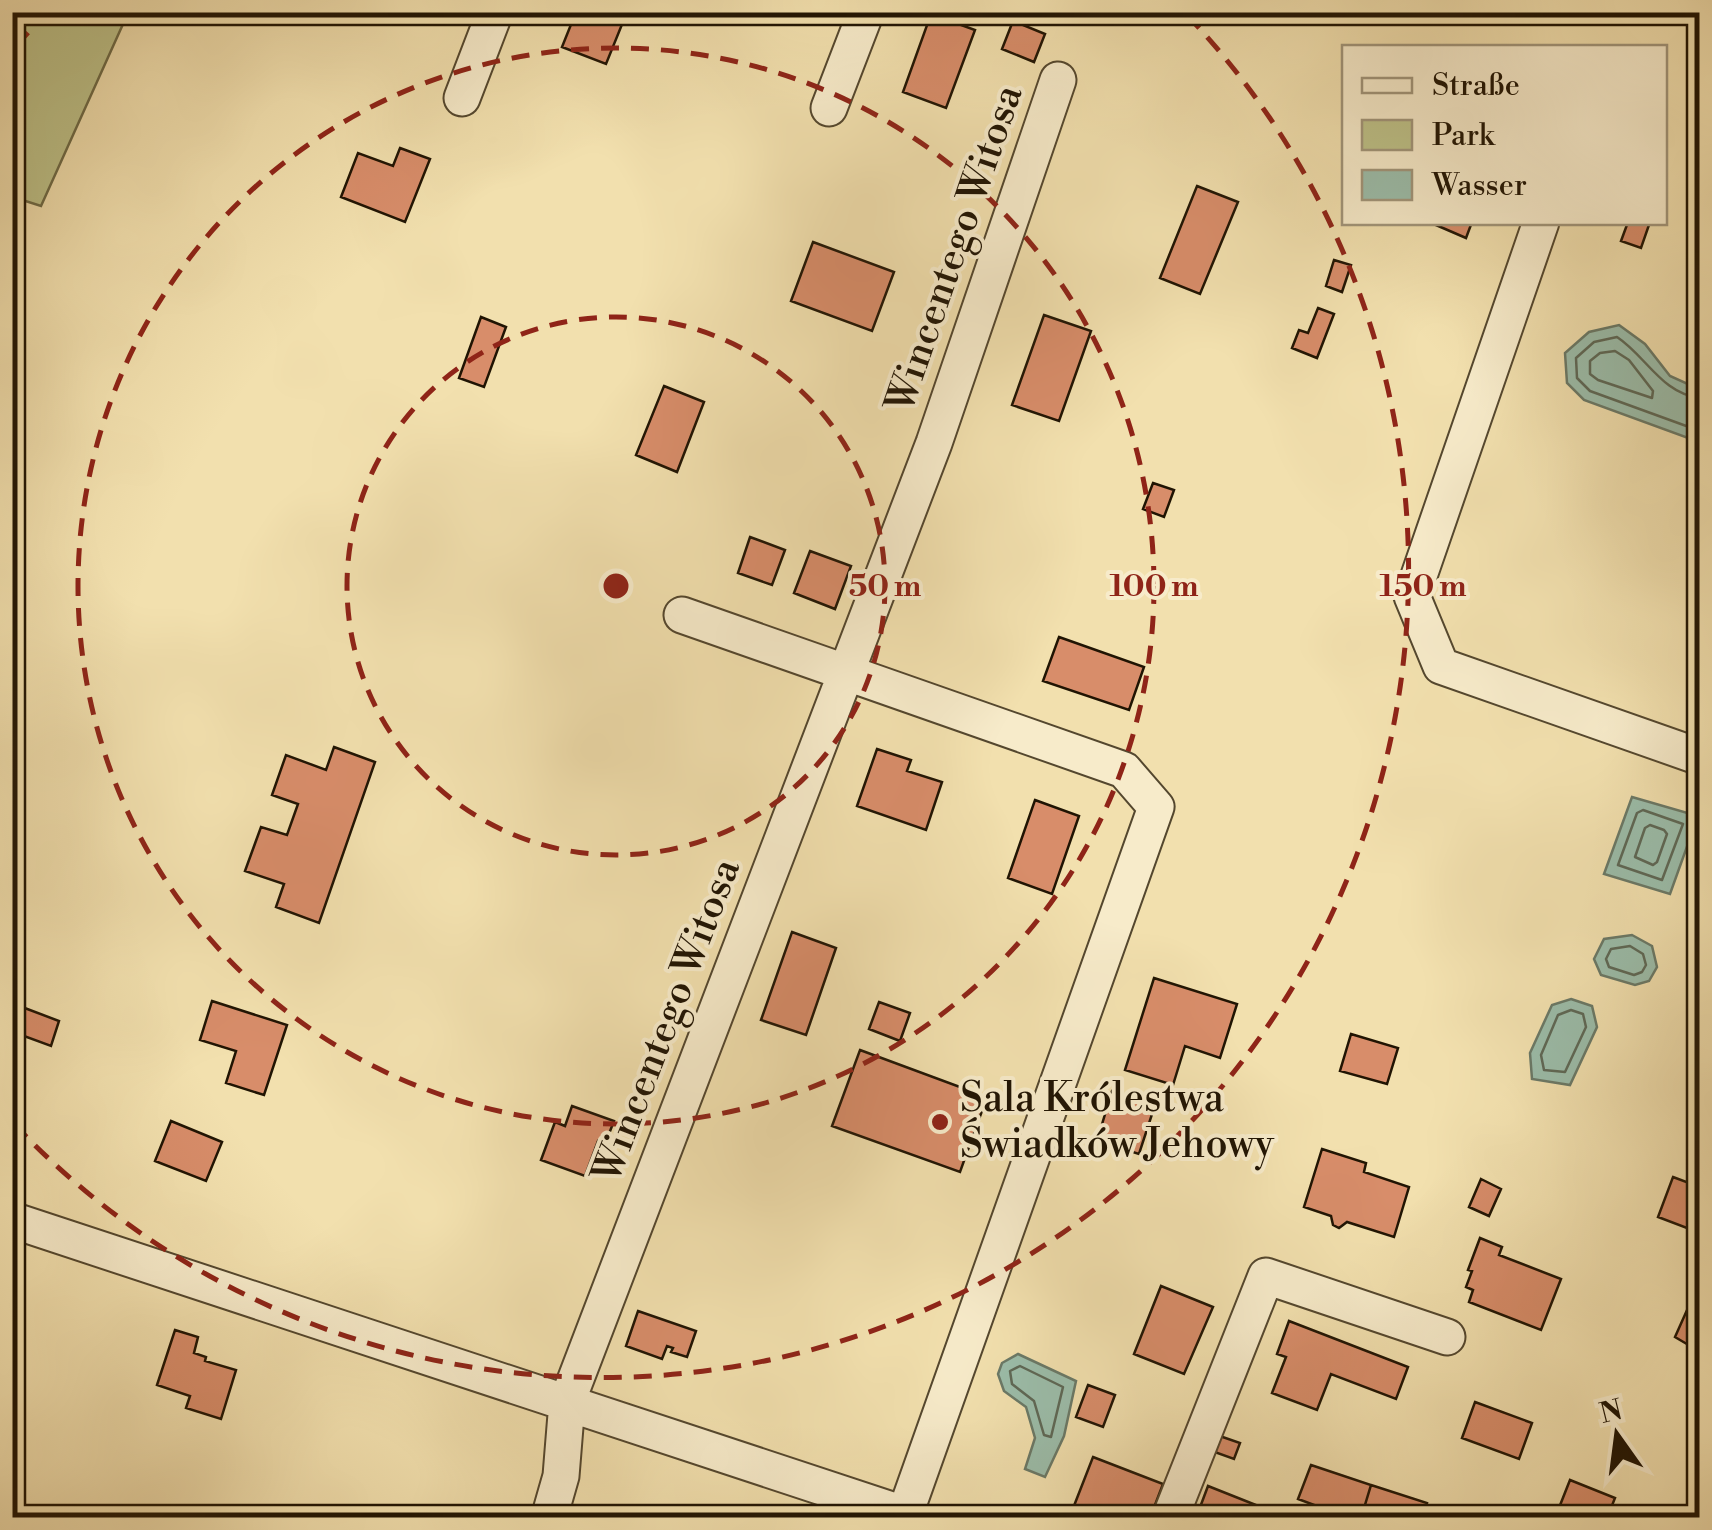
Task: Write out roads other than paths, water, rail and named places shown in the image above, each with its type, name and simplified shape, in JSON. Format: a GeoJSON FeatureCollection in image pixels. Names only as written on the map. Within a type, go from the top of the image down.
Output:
{"type":"FeatureCollection","features":[{"type":"Feature","properties":{"kind":"street"},"geometry":{"type":"LineString","coordinates":[[462,98],[495,12]]}},
{"type":"Feature","properties":{"kind":"street"},"geometry":{"type":"LineString","coordinates":[[830,108],[866,12]]}},
{"type":"Feature","properties":{"kind":"street","name":"Wincentego Witosa"},"geometry":{"type":"LineString","coordinates":[[549,1518],[561,1476],[567,1402],[934,443],[1058,80]]}},
{"type":"Feature","properties":{"kind":"street"},"geometry":{"type":"LineString","coordinates":[[1540,225],[1412,596],[1441,666],[1700,757]]}},
{"type":"Feature","properties":{"kind":"street"},"geometry":{"type":"LineString","coordinates":[[12,1220],[911,1516],[1156,808],[1124,770],[682,615]]}},
{"type":"Feature","properties":{"kind":"street"},"geometry":{"type":"LineString","coordinates":[[1170,1518],[1266,1276],[1447,1336]]}},
{"type":"Feature","properties":{"kind":"water"},"geometry":{"type":"Polygon","coordinates":[[[1619,325],[1645,344],[1670,376],[1699,389],[1699,442],[1584,400],[1567,383],[1565,353],[1589,332],[1619,325]]]}},
{"type":"Feature","properties":{"kind":"water"},"geometry":{"type":"Polygon","coordinates":[[[1632,797],[1698,816],[1670,894],[1604,874],[1632,797]]]}},
{"type":"Feature","properties":{"kind":"water"},"geometry":{"type":"Polygon","coordinates":[[[1632,935],[1652,946],[1657,967],[1649,981],[1635,985],[1601,975],[1594,959],[1604,939],[1632,935]]]}},
{"type":"Feature","properties":{"kind":"water"},"geometry":{"type":"Polygon","coordinates":[[[1571,999],[1592,1006],[1597,1027],[1570,1085],[1532,1079],[1530,1053],[1552,1005],[1571,999]]]}},
{"type":"Feature","properties":{"kind":"water"},"geometry":{"type":"Polygon","coordinates":[[[1018,1354],[1076,1381],[1064,1436],[1045,1477],[1025,1469],[1035,1438],[1026,1407],[1004,1391],[998,1374],[1002,1363],[1018,1354]]]}},
{"type":"Feature","properties":{"kind":"place","name":"Sala Królestwa Świadków Jehowy"},"geometry":{"type":"Point","coordinates":[940,1122]}}]}
